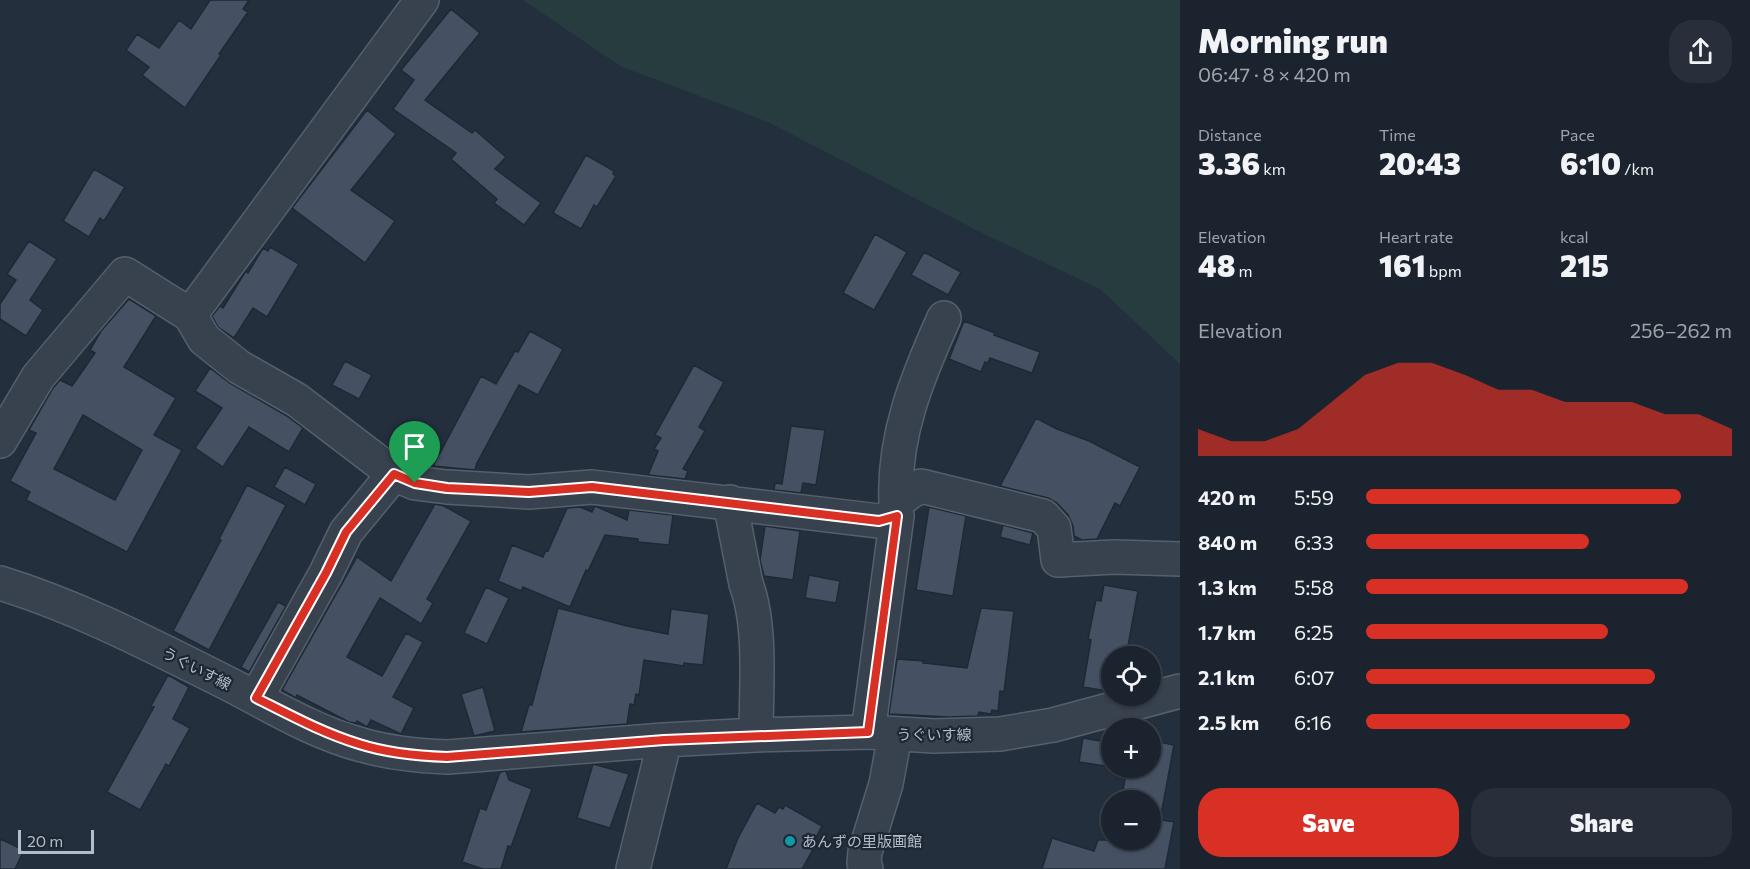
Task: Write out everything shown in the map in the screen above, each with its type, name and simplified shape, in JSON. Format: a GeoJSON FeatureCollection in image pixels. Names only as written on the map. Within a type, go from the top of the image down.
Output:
{"type":"FeatureCollection","features":[{"type":"Feature","properties":{"kind":"street"},"geometry":{"type":"LineString","coordinates":[[190,315],[422,0]]}},
{"type":"Feature","properties":{"kind":"street"},"geometry":{"type":"LineString","coordinates":[[0,441],[38,378],[125,274],[190,315],[204,339],[239,367],[297,400],[394,474],[415,483],[447,488],[529,492],[592,487],[879,521],[897,510],[910,492],[921,486],[1043,516],[1054,528],[1058,560],[1114,557],[1180,559]]}},
{"type":"Feature","properties":{"kind":"street"},"geometry":{"type":"LineString","coordinates":[[866,869],[864,852],[886,784],[881,733],[897,510],[895,474],[902,430],[928,354],[944,318]]}},
{"type":"Feature","properties":{"kind":"street"},"geometry":{"type":"LineString","coordinates":[[256,698],[326,573],[346,532],[394,474]]}},
{"type":"Feature","properties":{"kind":"street"},"geometry":{"type":"LineString","coordinates":[[730,502],[746,584],[751,596],[756,652],[756,735]]}},
{"type":"Feature","properties":{"kind":"street","name":"うぐいす線"},"geometry":{"type":"LineString","coordinates":[[0,583],[54,601],[105,622],[313,727],[361,745],[416,756],[447,757],[756,735],[1000,734],[1053,725],[1180,692]]}},
{"type":"Feature","properties":{"kind":"street"},"geometry":{"type":"LineString","coordinates":[[633,869],[664,740]]}},
{"type":"Feature","properties":{"kind":"green space"},"geometry":{"type":"Polygon","coordinates":[[[523,0],[1180,0],[1180,364],[1100,289],[984,234],[768,122],[620,66],[523,0]]]}},
{"type":"Feature","properties":{"kind":"building"},"geometry":{"type":"Polygon","coordinates":[[[210,0],[249,0],[243,9],[248,12],[185,108],[142,75],[149,67],[126,50],[137,34],[159,48],[179,20],[191,29],[210,0]]]}},
{"type":"Feature","properties":{"kind":"building"},"geometry":{"type":"Polygon","coordinates":[[[451,9],[480,33],[425,100],[472,133],[475,130],[506,157],[495,169],[541,203],[524,225],[494,203],[497,199],[451,159],[456,153],[393,109],[414,80],[401,70],[451,9]]]}},
{"type":"Feature","properties":{"kind":"building"},"geometry":{"type":"Polygon","coordinates":[[[367,110],[396,134],[351,190],[395,221],[365,263],[292,208],[367,110]]]}},
{"type":"Feature","properties":{"kind":"building"},"geometry":{"type":"Polygon","coordinates":[[[586,155],[614,171],[613,174],[616,176],[597,207],[594,205],[581,229],[553,213],[586,155]]]}},
{"type":"Feature","properties":{"kind":"building"},"geometry":{"type":"Polygon","coordinates":[[[94,169],[125,187],[104,221],[100,218],[89,237],[63,221],[94,169]]]}},
{"type":"Feature","properties":{"kind":"building"},"geometry":{"type":"Polygon","coordinates":[[[875,234],[907,252],[874,310],[843,293],[875,234]]]}},
{"type":"Feature","properties":{"kind":"building"},"geometry":{"type":"Polygon","coordinates":[[[29,241],[57,259],[30,300],[43,310],[26,336],[0,319],[0,304],[16,280],[7,274],[29,241]]]}},
{"type":"Feature","properties":{"kind":"building"},"geometry":{"type":"Polygon","coordinates":[[[270,247],[299,264],[267,317],[253,308],[234,338],[218,327],[212,316],[220,306],[223,308],[263,248],[268,251],[270,247]]]}},
{"type":"Feature","properties":{"kind":"building"},"geometry":{"type":"Polygon","coordinates":[[[924,252],[961,272],[948,295],[911,275],[924,252]]]}},
{"type":"Feature","properties":{"kind":"building"},"geometry":{"type":"Polygon","coordinates":[[[129,299],[156,316],[124,367],[176,398],[154,435],[182,450],[127,552],[26,500],[30,492],[10,481],[36,433],[29,430],[53,388],[60,380],[72,386],[95,353],[90,350],[101,331],[129,299]],[[83,415],[54,469],[115,500],[142,450],[83,415]]]}},
{"type":"Feature","properties":{"kind":"building"},"geometry":{"type":"Polygon","coordinates":[[[964,321],[1040,352],[1032,373],[990,358],[988,363],[985,362],[981,372],[949,359],[964,321]]]}},
{"type":"Feature","properties":{"kind":"building"},"geometry":{"type":"Polygon","coordinates":[[[530,331],[563,349],[538,395],[519,385],[475,470],[433,466],[481,376],[496,384],[515,351],[518,352],[530,331]]]}},
{"type":"Feature","properties":{"kind":"building"},"geometry":{"type":"Polygon","coordinates":[[[345,361],[372,375],[359,399],[332,385],[345,361]]]}},
{"type":"Feature","properties":{"kind":"building"},"geometry":{"type":"Polygon","coordinates":[[[694,365],[724,382],[699,427],[705,431],[683,469],[688,471],[685,479],[648,475],[658,451],[654,449],[661,438],[655,435],[694,365]]]}},
{"type":"Feature","properties":{"kind":"building"},"geometry":{"type":"Polygon","coordinates":[[[210,368],[303,428],[289,452],[249,427],[223,467],[195,448],[222,408],[195,391],[210,368]]]}},
{"type":"Feature","properties":{"kind":"building"},"geometry":{"type":"Polygon","coordinates":[[[1036,418],[1140,467],[1120,506],[1115,503],[1097,539],[1082,540],[1074,536],[1068,515],[1057,503],[1048,498],[1000,486],[1036,418]]]}},
{"type":"Feature","properties":{"kind":"building"},"geometry":{"type":"Polygon","coordinates":[[[791,426],[825,430],[816,485],[803,483],[801,493],[774,490],[775,483],[782,484],[791,426]]]}},
{"type":"Feature","properties":{"kind":"building"},"geometry":{"type":"Polygon","coordinates":[[[285,467],[316,484],[305,505],[274,487],[285,467]]]}},
{"type":"Feature","properties":{"kind":"building"},"geometry":{"type":"Polygon","coordinates":[[[247,485],[286,505],[209,650],[173,631],[247,485]]]}},
{"type":"Feature","properties":{"kind":"building"},"geometry":{"type":"Polygon","coordinates":[[[435,504],[444,506],[471,521],[427,599],[433,603],[421,624],[380,598],[347,657],[382,676],[406,633],[423,642],[393,697],[414,708],[401,734],[371,720],[367,727],[357,721],[356,723],[349,722],[297,695],[296,698],[282,690],[357,557],[391,581],[435,504]]]}},
{"type":"Feature","properties":{"kind":"building"},"geometry":{"type":"Polygon","coordinates":[[[595,506],[627,520],[629,510],[673,515],[669,545],[638,542],[638,539],[605,535],[570,607],[523,587],[521,591],[498,581],[512,545],[543,557],[546,550],[548,551],[567,508],[580,507],[592,512],[595,506]]]}},
{"type":"Feature","properties":{"kind":"building"},"geometry":{"type":"Polygon","coordinates":[[[929,507],[966,516],[953,596],[916,590],[929,507]]]}},
{"type":"Feature","properties":{"kind":"building"},"geometry":{"type":"Polygon","coordinates":[[[1003,525],[1033,533],[1030,545],[1000,537],[1003,525]]]}},
{"type":"Feature","properties":{"kind":"building"},"geometry":{"type":"Polygon","coordinates":[[[765,526],[800,531],[793,580],[764,576],[760,560],[765,526]]]}},
{"type":"Feature","properties":{"kind":"building"},"geometry":{"type":"Polygon","coordinates":[[[809,575],[840,581],[836,603],[805,598],[809,575]]]}},
{"type":"Feature","properties":{"kind":"building"},"geometry":{"type":"Polygon","coordinates":[[[1104,585],[1138,591],[1128,646],[1101,646],[1101,690],[1083,687],[1091,640],[1088,639],[1096,600],[1101,601],[1104,585]]]}},
{"type":"Feature","properties":{"kind":"building"},"geometry":{"type":"Polygon","coordinates":[[[486,587],[509,598],[487,644],[464,633],[486,587]]]}},
{"type":"Feature","properties":{"kind":"building"},"geometry":{"type":"Polygon","coordinates":[[[278,602],[286,606],[249,672],[241,667],[278,602]]]}},
{"type":"Feature","properties":{"kind":"building"},"geometry":{"type":"Polygon","coordinates":[[[558,608],[668,634],[671,609],[709,614],[703,665],[684,663],[684,666],[644,660],[639,695],[636,694],[634,705],[630,704],[627,724],[521,732],[529,705],[532,705],[558,608]]]}},
{"type":"Feature","properties":{"kind":"building"},"geometry":{"type":"Polygon","coordinates":[[[981,608],[1014,611],[1004,692],[1000,691],[998,711],[992,710],[991,714],[979,712],[978,716],[949,717],[889,714],[897,659],[967,668],[981,608]]]}},
{"type":"Feature","properties":{"kind":"building"},"geometry":{"type":"Polygon","coordinates":[[[168,675],[189,687],[173,719],[190,728],[169,766],[166,764],[140,810],[107,792],[154,707],[151,706],[168,675]]]}},
{"type":"Feature","properties":{"kind":"building"},"geometry":{"type":"Polygon","coordinates":[[[483,687],[495,731],[474,736],[461,694],[483,687]]]}},
{"type":"Feature","properties":{"kind":"building"},"geometry":{"type":"Polygon","coordinates":[[[1083,738],[1101,741],[1101,765],[1079,762],[1083,738]]]}},
{"type":"Feature","properties":{"kind":"building"},"geometry":{"type":"Polygon","coordinates":[[[1161,742],[1174,745],[1161,815],[1161,790],[1123,790],[1125,778],[1161,778],[1161,742]]]}},
{"type":"Feature","properties":{"kind":"building"},"geometry":{"type":"Polygon","coordinates":[[[593,764],[629,774],[610,828],[577,818],[593,764]]]}},
{"type":"Feature","properties":{"kind":"building"},"geometry":{"type":"Polygon","coordinates":[[[506,771],[509,780],[532,789],[501,869],[483,869],[462,862],[480,808],[486,810],[500,772],[506,771]]]}},
{"type":"Feature","properties":{"kind":"building"},"geometry":{"type":"Polygon","coordinates":[[[757,803],[775,813],[779,807],[783,809],[785,805],[822,826],[813,843],[816,844],[802,869],[726,869],[738,838],[757,803]]]}},
{"type":"Feature","properties":{"kind":"building"},"geometry":{"type":"Polygon","coordinates":[[[1161,820],[1174,822],[1165,869],[1042,869],[1052,838],[1094,851],[1098,840],[1101,840],[1101,850],[1161,850],[1161,820]]]}},
{"type":"Feature","properties":{"kind":"building"},"geometry":{"type":"Polygon","coordinates":[[[0,839],[24,850],[15,869],[0,869],[0,839]]]}},
{"type":"Feature","properties":{"kind":"place","name":"あんずの里版画館"},"geometry":{"type":"Point","coordinates":[790,841]}},
{"type":"Feature","properties":{"kind":"route"},"geometry":{"type":"LineString","coordinates":[[394,474],[415,483],[447,488],[529,492],[592,487],[879,521],[897,516],[868,732],[710,737],[447,757],[416,756],[361,745],[313,727],[256,698],[326,573],[346,532],[394,474]]}}]}
